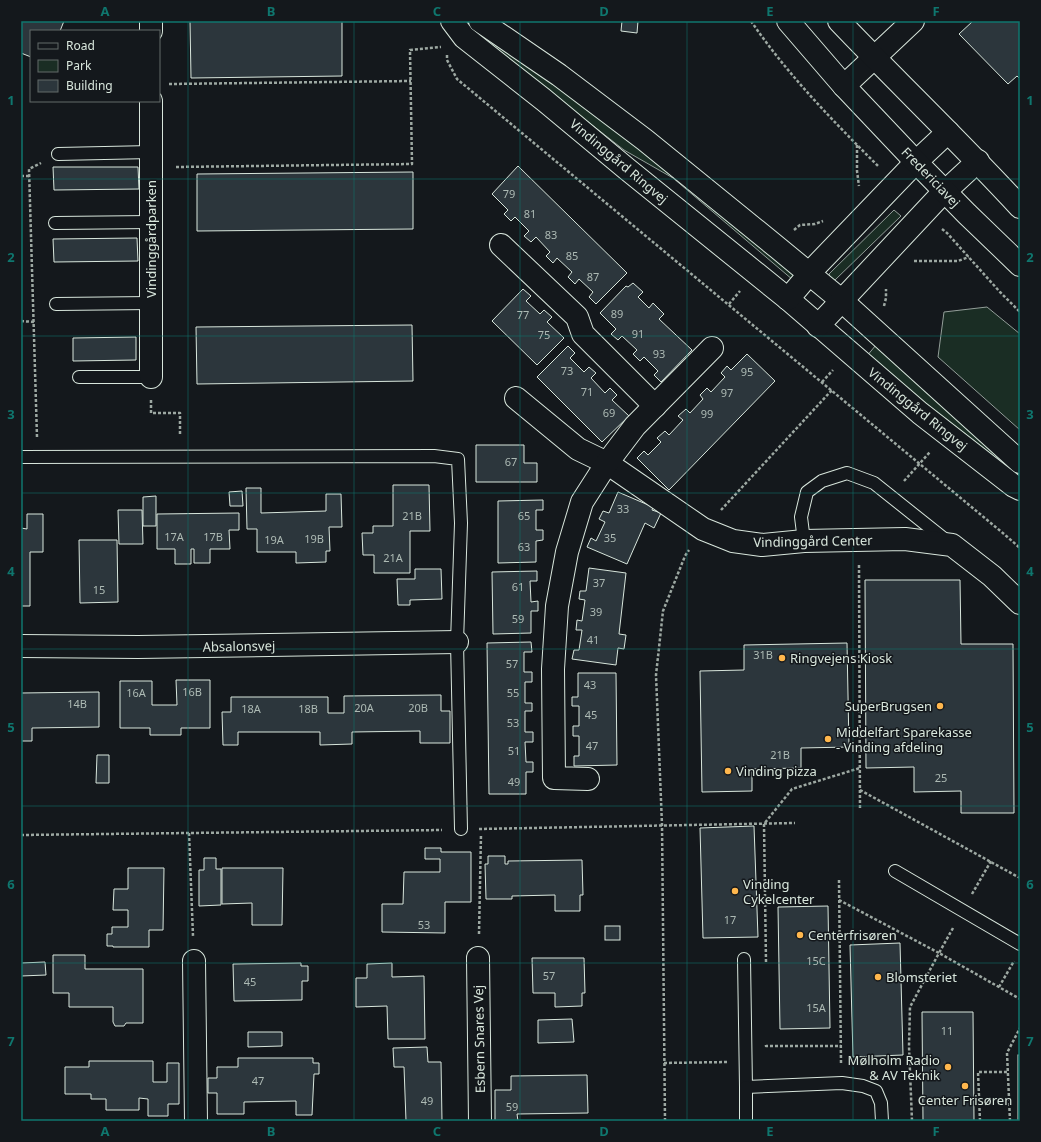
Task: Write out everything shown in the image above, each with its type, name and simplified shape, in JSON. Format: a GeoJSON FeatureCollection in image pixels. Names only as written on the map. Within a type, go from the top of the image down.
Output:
{"type":"FeatureCollection","features":[{"type":"Feature","properties":{"kind":"street","name":"Vindinggård Ringvej"},"geometry":{"type":"LineString","coordinates":[[452,21],[464,37],[544,100],[788,300],[920,413],[1014,486],[1020,489]]}},
{"type":"Feature","properties":{"kind":"street","name":"Vindinggård Ringvej"},"geometry":{"type":"LineString","coordinates":[[480,21],[559,75],[645,140],[841,300],[1020,462]]}},
{"type":"Feature","properties":{"kind":"street","name":"Fredericiavej"},"geometry":{"type":"LineString","coordinates":[[788,21],[844,86],[916,162],[1020,265]]}},
{"type":"Feature","properties":{"kind":"street"},"geometry":{"type":"LineString","coordinates":[[839,21],[874,58],[978,161],[1020,206]]}},
{"type":"Feature","properties":{"kind":"street"},"geometry":{"type":"LineString","coordinates":[[844,86],[913,21]]}},
{"type":"Feature","properties":{"kind":"street","name":"Vindinggårdparken"},"geometry":{"type":"LineString","coordinates":[[151,102],[151,377]]}},
{"type":"Feature","properties":{"kind":"street"},"geometry":{"type":"LineString","coordinates":[[788,300],[809,274],[916,162],[948,132]]}},
{"type":"Feature","properties":{"kind":"street"},"geometry":{"type":"LineString","coordinates":[[818,326],[945,191],[978,161]]}},
{"type":"Feature","properties":{"kind":"street"},"geometry":{"type":"LineString","coordinates":[[501,245],[577,317],[583,334],[655,406]]}},
{"type":"Feature","properties":{"kind":"street"},"geometry":{"type":"LineString","coordinates":[[588,779],[554,778],[553,669],[557,606],[567,552],[582,502],[607,463],[635,426],[712,348]]}},
{"type":"Feature","properties":{"kind":"street","name":"Vindinggård Center"},"geometry":{"type":"LineString","coordinates":[[516,398],[578,449],[607,463],[703,529],[733,540],[762,545],[804,541],[905,539],[952,545]]}},
{"type":"Feature","properties":{"kind":"street"},"geometry":{"type":"LineString","coordinates":[[952,545],[992,576],[1020,603]]}},
{"type":"Feature","properties":{"kind":"street","name":"Absalonsvej"},"geometry":{"type":"LineString","coordinates":[[21,646],[138,647],[457,642]]}},
{"type":"Feature","properties":{"kind":"street","name":"Esbern Snares Vej"},"geometry":{"type":"LineString","coordinates":[[478,958],[480,1121]]}},
{"type":"Feature","properties":{"kind":"street"},"geometry":{"type":"LineString","coordinates":[[194,961],[196,1121]]}},
{"type":"Feature","properties":{"kind":"lane"},"geometry":{"type":"LineString","coordinates":[[58,154],[151,159]]}},
{"type":"Feature","properties":{"kind":"lane"},"geometry":{"type":"LineString","coordinates":[[55,223],[151,222]]}},
{"type":"Feature","properties":{"kind":"lane"},"geometry":{"type":"LineString","coordinates":[[56,304],[151,304]]}},
{"type":"Feature","properties":{"kind":"lane"},"geometry":{"type":"LineString","coordinates":[[79,377],[151,377]]}},
{"type":"Feature","properties":{"kind":"lane"},"geometry":{"type":"LineString","coordinates":[[21,457],[434,456],[458,458],[461,523],[457,642],[462,830]]}},
{"type":"Feature","properties":{"kind":"lane"},"geometry":{"type":"LineString","coordinates":[[804,541],[801,517],[807,492],[822,481],[847,473],[874,483],[952,545]]}},
{"type":"Feature","properties":{"kind":"lane"},"geometry":{"type":"LineString","coordinates":[[895,871],[1020,944]]}},
{"type":"Feature","properties":{"kind":"lane"},"geometry":{"type":"LineString","coordinates":[[744,959],[746,1121]]}},
{"type":"Feature","properties":{"kind":"lane"},"geometry":{"type":"LineString","coordinates":[[746,1087],[842,1083],[863,1086],[876,1091],[881,1103],[882,1121]]}},
{"type":"Feature","properties":{"kind":"path"},"geometry":{"type":"LineString","coordinates":[[151,159],[412,164],[410,50],[445,46]]}},
{"type":"Feature","properties":{"kind":"path"},"geometry":{"type":"LineString","coordinates":[[446,53],[458,79],[1020,548]]}},
{"type":"Feature","properties":{"kind":"path"},"geometry":{"type":"LineString","coordinates":[[167,84],[411,81]]}},
{"type":"Feature","properties":{"kind":"path"},"geometry":{"type":"LineString","coordinates":[[857,145],[856,171],[860,190]]}},
{"type":"Feature","properties":{"kind":"path"},"geometry":{"type":"LineString","coordinates":[[38,457],[29,169],[58,154]]}},
{"type":"Feature","properties":{"kind":"path"},"geometry":{"type":"LineString","coordinates":[[21,176],[29,176]]}},
{"type":"Feature","properties":{"kind":"path"},"geometry":{"type":"LineString","coordinates":[[912,261],[958,261],[969,257]]}},
{"type":"Feature","properties":{"kind":"path"},"geometry":{"type":"LineString","coordinates":[[21,321],[34,322]]}},
{"type":"Feature","properties":{"kind":"path"},"geometry":{"type":"LineString","coordinates":[[151,377],[151,413],[180,413],[180,457]]}},
{"type":"Feature","properties":{"kind":"path"},"geometry":{"type":"LineString","coordinates":[[665,1121],[662,825],[656,675],[663,610],[685,556],[703,529],[832,390]]}},
{"type":"Feature","properties":{"kind":"path"},"geometry":{"type":"LineString","coordinates":[[890,496],[932,451]]}},
{"type":"Feature","properties":{"kind":"path"},"geometry":{"type":"LineString","coordinates":[[859,540],[860,810]]}},
{"type":"Feature","properties":{"kind":"path"},"geometry":{"type":"LineString","coordinates":[[766,965],[764,824],[792,789],[860,768]]}},
{"type":"Feature","properties":{"kind":"path"},"geometry":{"type":"LineString","coordinates":[[860,790],[1020,878]]}},
{"type":"Feature","properties":{"kind":"path"},"geometry":{"type":"LineString","coordinates":[[21,835],[462,830],[795,823]]}},
{"type":"Feature","properties":{"kind":"path"},"geometry":{"type":"LineString","coordinates":[[478,958],[481,829]]}},
{"type":"Feature","properties":{"kind":"path"},"geometry":{"type":"LineString","coordinates":[[189,833],[194,961]]}},
{"type":"Feature","properties":{"kind":"path"},"geometry":{"type":"LineString","coordinates":[[839,880],[842,1083]]}},
{"type":"Feature","properties":{"kind":"path"},"geometry":{"type":"LineString","coordinates":[[839,900],[939,953],[1020,999]]}},
{"type":"Feature","properties":{"kind":"path"},"geometry":{"type":"LineString","coordinates":[[912,1121],[909,1046],[910,1007],[939,953]]}},
{"type":"Feature","properties":{"kind":"path"},"geometry":{"type":"LineString","coordinates":[[999,987],[1016,957]]}},
{"type":"Feature","properties":{"kind":"path"},"geometry":{"type":"LineString","coordinates":[[1010,1121],[1008,1053],[1020,1028]]}},
{"type":"Feature","properties":{"kind":"path"},"geometry":{"type":"LineString","coordinates":[[766,1038],[766,1046],[841,1046]]}},
{"type":"Feature","properties":{"kind":"path"},"geometry":{"type":"LineString","coordinates":[[664,1063],[746,1061]]}},
{"type":"Feature","properties":{"kind":"path"},"geometry":{"type":"LineString","coordinates":[[980,1121],[978,1072],[1008,1072]]}},
{"type":"Feature","properties":{"kind":"green space"},"geometry":{"type":"Polygon","coordinates":[[[470,24],[640,143],[798,276],[793,280],[673,178],[624,150],[468,28],[470,24]]]}},
{"type":"Feature","properties":{"kind":"green space"},"geometry":{"type":"Polygon","coordinates":[[[894,210],[901,216],[835,280],[831,280],[829,274],[894,210]]]}},
{"type":"Feature","properties":{"kind":"green space"},"geometry":{"type":"Polygon","coordinates":[[[987,307],[1020,334],[1020,430],[938,357],[944,312],[987,307]]]}},
{"type":"Feature","properties":{"kind":"green space"},"geometry":{"type":"Polygon","coordinates":[[[876,345],[1020,472],[1020,476],[1016,476],[866,357],[876,345]]]}},
{"type":"Feature","properties":{"kind":"building"},"geometry":{"type":"Polygon","coordinates":[[[21,21],[64,21],[60,30],[30,30],[30,57],[21,53],[21,21]]]}},
{"type":"Feature","properties":{"kind":"building"},"geometry":{"type":"Polygon","coordinates":[[[190,21],[342,21],[342,76],[191,78],[190,21]]]}},
{"type":"Feature","properties":{"kind":"building"},"geometry":{"type":"Polygon","coordinates":[[[622,21],[638,21],[637,33],[621,31],[622,21]]]}},
{"type":"Feature","properties":{"kind":"building"},"geometry":{"type":"Polygon","coordinates":[[[973,21],[1020,21],[1020,79],[1017,76],[1008,84],[959,34],[973,21]]]}},
{"type":"Feature","properties":{"kind":"building"},"geometry":{"type":"Polygon","coordinates":[[[518,166],[627,273],[596,304],[589,297],[593,292],[579,279],[575,284],[568,277],[572,272],[557,258],[553,263],[546,256],[550,252],[536,237],[531,242],[524,236],[529,231],[515,217],[511,221],[504,214],[508,210],[492,194],[518,166]]]}},
{"type":"Feature","properties":{"kind":"building"},"geometry":{"type":"Polygon","coordinates":[[[53,167],[138,167],[139,189],[54,190],[53,167]]]}},
{"type":"Feature","properties":{"kind":"building"},"geometry":{"type":"Polygon","coordinates":[[[413,172],[413,229],[197,231],[197,174],[413,172]]]}},
{"type":"Feature","properties":{"kind":"building"},"geometry":{"type":"Polygon","coordinates":[[[137,238],[138,261],[54,262],[53,239],[137,238]]]}},
{"type":"Feature","properties":{"kind":"building"},"geometry":{"type":"Polygon","coordinates":[[[633,283],[643,292],[638,297],[649,308],[653,303],[664,314],[659,319],[692,350],[661,382],[654,375],[658,371],[644,357],[640,361],[633,354],[637,350],[622,336],[618,340],[611,334],[616,329],[600,313],[626,286],[628,287],[633,283]]]}},
{"type":"Feature","properties":{"kind":"building"},"geometry":{"type":"Polygon","coordinates":[[[523,289],[531,296],[526,301],[540,314],[544,310],[552,317],[547,322],[564,338],[537,365],[492,321],[523,289]]]}},
{"type":"Feature","properties":{"kind":"building"},"geometry":{"type":"Polygon","coordinates":[[[412,325],[413,381],[197,384],[196,327],[412,325]]]}},
{"type":"Feature","properties":{"kind":"building"},"geometry":{"type":"Polygon","coordinates":[[[136,337],[136,360],[73,361],[73,338],[136,337]]]}},
{"type":"Feature","properties":{"kind":"building"},"geometry":{"type":"Polygon","coordinates":[[[568,346],[575,353],[570,358],[584,372],[589,367],[596,373],[591,378],[605,393],[610,388],[617,395],[612,400],[629,416],[602,442],[537,377],[568,346]]]}},
{"type":"Feature","properties":{"kind":"building"},"geometry":{"type":"Polygon","coordinates":[[[747,354],[775,381],[669,490],[637,458],[644,451],[648,455],[661,442],[657,438],[665,431],[669,435],[683,420],[678,416],[686,409],[690,413],[703,399],[700,395],[707,388],[711,392],[725,377],[721,373],[727,366],[731,370],[747,354]]]}},
{"type":"Feature","properties":{"kind":"building"},"geometry":{"type":"Polygon","coordinates":[[[476,445],[524,445],[524,463],[537,463],[537,482],[476,482],[476,445]]]}},
{"type":"Feature","properties":{"kind":"building"},"geometry":{"type":"Polygon","coordinates":[[[393,485],[429,485],[430,531],[410,531],[410,573],[374,573],[374,555],[363,555],[362,533],[373,533],[373,526],[393,526],[393,485]]]}},
{"type":"Feature","properties":{"kind":"building"},"geometry":{"type":"Polygon","coordinates":[[[246,488],[261,488],[261,513],[326,511],[326,494],[341,494],[342,527],[329,527],[330,551],[326,551],[326,562],[296,563],[296,552],[257,552],[257,529],[247,529],[246,488]]]}},
{"type":"Feature","properties":{"kind":"building"},"geometry":{"type":"Polygon","coordinates":[[[242,491],[243,506],[230,506],[229,492],[242,491]]]}},
{"type":"Feature","properties":{"kind":"building"},"geometry":{"type":"Polygon","coordinates":[[[618,492],[653,507],[652,510],[661,513],[654,528],[645,523],[627,564],[587,547],[591,538],[596,541],[605,522],[599,519],[603,511],[609,513],[618,492]]]}},
{"type":"Feature","properties":{"kind":"building"},"geometry":{"type":"Polygon","coordinates":[[[156,496],[156,526],[143,526],[143,497],[156,496]]]}},
{"type":"Feature","properties":{"kind":"building"},"geometry":{"type":"Polygon","coordinates":[[[543,500],[543,510],[536,510],[536,530],[543,530],[543,540],[536,541],[536,562],[498,563],[498,501],[543,500]]]}},
{"type":"Feature","properties":{"kind":"building"},"geometry":{"type":"Polygon","coordinates":[[[118,510],[142,510],[143,544],[119,544],[118,510]]]}},
{"type":"Feature","properties":{"kind":"building"},"geometry":{"type":"Polygon","coordinates":[[[239,513],[239,530],[229,530],[230,549],[210,549],[210,563],[194,563],[194,549],[191,549],[191,564],[175,564],[175,549],[157,549],[157,514],[239,513]]]}},
{"type":"Feature","properties":{"kind":"building"},"geometry":{"type":"Polygon","coordinates":[[[27,514],[43,514],[43,552],[30,552],[30,606],[21,606],[21,528],[27,529],[27,514]]]}},
{"type":"Feature","properties":{"kind":"building"},"geometry":{"type":"Polygon","coordinates":[[[79,540],[117,540],[118,602],[80,603],[79,540]]]}},
{"type":"Feature","properties":{"kind":"building"},"geometry":{"type":"Polygon","coordinates":[[[589,568],[626,573],[619,634],[626,635],[624,649],[618,648],[616,665],[572,659],[574,650],[579,650],[582,630],[576,630],[577,620],[582,621],[585,600],[579,599],[580,591],[586,591],[589,568]]]}},
{"type":"Feature","properties":{"kind":"building"},"geometry":{"type":"Polygon","coordinates":[[[415,569],[441,569],[442,599],[410,600],[410,605],[398,605],[397,579],[415,579],[415,569]]]}},
{"type":"Feature","properties":{"kind":"building"},"geometry":{"type":"Polygon","coordinates":[[[537,571],[537,581],[530,581],[531,602],[538,601],[538,611],[531,611],[531,633],[493,634],[492,572],[537,571]]]}},
{"type":"Feature","properties":{"kind":"building","name":"SuperBrugsen"},"geometry":{"type":"Polygon","coordinates":[[[865,580],[960,580],[961,644],[1013,644],[1014,813],[961,813],[961,791],[914,792],[914,767],[866,768],[865,580]]]}},
{"type":"Feature","properties":{"kind":"building"},"geometry":{"type":"Polygon","coordinates":[[[531,642],[532,652],[524,652],[524,672],[532,672],[532,682],[525,682],[525,703],[532,703],[532,711],[525,711],[525,732],[533,732],[533,742],[525,742],[526,762],[533,762],[533,772],[526,772],[526,794],[489,794],[487,643],[531,642]]]}},
{"type":"Feature","properties":{"kind":"building"},"geometry":{"type":"Polygon","coordinates":[[[847,643],[849,747],[801,748],[801,768],[752,769],[752,791],[702,792],[700,671],[744,670],[744,645],[847,643]]]}},
{"type":"Feature","properties":{"kind":"building"},"geometry":{"type":"Polygon","coordinates":[[[578,673],[616,673],[617,765],[574,766],[574,756],[579,756],[579,736],[573,736],[573,726],[579,726],[579,706],[572,706],[572,697],[578,697],[578,673]]]}},
{"type":"Feature","properties":{"kind":"building"},"geometry":{"type":"Polygon","coordinates":[[[176,680],[210,680],[210,728],[181,728],[181,735],[150,735],[150,728],[120,728],[120,681],[152,681],[152,705],[177,705],[176,680]]]}},
{"type":"Feature","properties":{"kind":"building"},"geometry":{"type":"Polygon","coordinates":[[[99,692],[99,727],[32,728],[32,741],[21,741],[21,693],[99,692]]]}},
{"type":"Feature","properties":{"kind":"building"},"geometry":{"type":"Polygon","coordinates":[[[441,695],[441,711],[450,711],[450,743],[420,743],[420,731],[352,732],[352,744],[320,745],[320,732],[238,732],[238,745],[223,745],[222,712],[231,712],[231,697],[328,697],[328,713],[344,713],[344,696],[441,695]]]}},
{"type":"Feature","properties":{"kind":"building"},"geometry":{"type":"Polygon","coordinates":[[[97,755],[109,755],[109,783],[96,783],[97,755]]]}},
{"type":"Feature","properties":{"kind":"building"},"geometry":{"type":"Polygon","coordinates":[[[754,826],[758,937],[703,938],[700,828],[754,826]]]}},
{"type":"Feature","properties":{"kind":"building"},"geometry":{"type":"Polygon","coordinates":[[[425,848],[441,848],[441,852],[471,852],[471,902],[445,902],[445,933],[382,932],[382,904],[403,904],[404,872],[440,872],[440,859],[425,859],[425,848]]]}},
{"type":"Feature","properties":{"kind":"building"},"geometry":{"type":"Polygon","coordinates":[[[488,856],[505,856],[505,864],[508,864],[508,861],[582,860],[583,895],[580,895],[580,911],[555,911],[555,895],[512,896],[512,899],[486,899],[485,864],[488,864],[488,856]]]}},
{"type":"Feature","properties":{"kind":"building"},"geometry":{"type":"Polygon","coordinates":[[[204,858],[216,858],[216,869],[221,869],[221,905],[199,906],[199,870],[204,870],[204,858]]]}},
{"type":"Feature","properties":{"kind":"building"},"geometry":{"type":"Polygon","coordinates":[[[128,868],[164,868],[163,930],[149,930],[149,947],[107,946],[107,934],[112,934],[112,927],[128,927],[128,910],[113,910],[114,889],[128,889],[128,868]]]}},
{"type":"Feature","properties":{"kind":"building"},"geometry":{"type":"Polygon","coordinates":[[[222,868],[283,868],[282,925],[252,925],[252,903],[222,904],[222,868]]]}},
{"type":"Feature","properties":{"kind":"building"},"geometry":{"type":"Polygon","coordinates":[[[828,906],[830,1028],[780,1029],[778,907],[828,906]]]}},
{"type":"Feature","properties":{"kind":"building"},"geometry":{"type":"Polygon","coordinates":[[[605,926],[620,926],[620,940],[605,940],[605,926]]]}},
{"type":"Feature","properties":{"kind":"building"},"geometry":{"type":"Polygon","coordinates":[[[900,943],[903,1055],[853,1057],[850,945],[900,943]]]}},
{"type":"Feature","properties":{"kind":"building"},"geometry":{"type":"Polygon","coordinates":[[[53,955],[85,955],[85,969],[143,969],[143,1023],[126,1023],[124,1026],[115,1026],[113,1022],[113,1007],[69,1007],[69,993],[53,993],[53,955]]]}},
{"type":"Feature","properties":{"kind":"building"},"geometry":{"type":"Polygon","coordinates":[[[532,958],[584,958],[585,993],[582,993],[582,1006],[555,1007],[555,993],[533,993],[532,958]]]}},
{"type":"Feature","properties":{"kind":"building"},"geometry":{"type":"Polygon","coordinates":[[[45,962],[46,975],[21,976],[21,963],[45,962]]]}},
{"type":"Feature","properties":{"kind":"building"},"geometry":{"type":"Polygon","coordinates":[[[301,963],[301,966],[308,966],[308,981],[302,981],[302,1000],[234,1001],[233,964],[301,963]]]}},
{"type":"Feature","properties":{"kind":"building"},"geometry":{"type":"Polygon","coordinates":[[[392,963],[392,977],[424,976],[425,1039],[388,1039],[387,1006],[356,1007],[356,978],[367,978],[367,964],[392,963]]]}},
{"type":"Feature","properties":{"kind":"building","name":"Mølholm Radio & AV Teknik"},"geometry":{"type":"Polygon","coordinates":[[[922,1012],[973,1012],[974,1121],[923,1121],[922,1012]]]}},
{"type":"Feature","properties":{"kind":"building"},"geometry":{"type":"Polygon","coordinates":[[[572,1019],[574,1042],[538,1043],[538,1020],[572,1019]]]}},
{"type":"Feature","properties":{"kind":"building"},"geometry":{"type":"Polygon","coordinates":[[[248,1032],[282,1032],[282,1046],[248,1047],[248,1032]]]}},
{"type":"Feature","properties":{"kind":"building"},"geometry":{"type":"Polygon","coordinates":[[[427,1047],[428,1062],[441,1062],[442,1121],[406,1121],[404,1067],[394,1067],[393,1048],[427,1047]]]}},
{"type":"Feature","properties":{"kind":"building"},"geometry":{"type":"Polygon","coordinates":[[[1018,1055],[1020,1055],[1020,1121],[1018,1121],[1018,1055]]]}},
{"type":"Feature","properties":{"kind":"building"},"geometry":{"type":"Polygon","coordinates":[[[238,1058],[313,1058],[313,1063],[319,1063],[319,1074],[314,1074],[312,1115],[296,1115],[296,1101],[244,1102],[244,1114],[217,1114],[217,1093],[208,1093],[208,1078],[217,1078],[217,1067],[238,1067],[238,1058]]]}},
{"type":"Feature","properties":{"kind":"building"},"geometry":{"type":"Polygon","coordinates":[[[89,1061],[153,1061],[153,1082],[167,1082],[167,1063],[179,1063],[179,1104],[168,1104],[168,1116],[148,1116],[148,1099],[139,1098],[139,1110],[106,1110],[106,1099],[91,1099],[91,1094],[65,1094],[65,1067],[89,1067],[89,1061]]]}},
{"type":"Feature","properties":{"kind":"building"},"geometry":{"type":"Polygon","coordinates":[[[587,1075],[588,1113],[517,1114],[518,1121],[495,1121],[495,1090],[511,1090],[511,1076],[587,1075]]]}},
{"type":"Feature","properties":{"kind":"place","name":"Ringvejens Kiosk"},"geometry":{"type":"Point","coordinates":[782,658]}},
{"type":"Feature","properties":{"kind":"place","name":"SuperBrugsen"},"geometry":{"type":"Point","coordinates":[940,706]}},
{"type":"Feature","properties":{"kind":"place","name":"Middelfart Sparekasse - Vinding afdeling"},"geometry":{"type":"Point","coordinates":[828,739]}},
{"type":"Feature","properties":{"kind":"place","name":"Vinding pizza"},"geometry":{"type":"Point","coordinates":[728,771]}},
{"type":"Feature","properties":{"kind":"place","name":"Vinding Cykelcenter"},"geometry":{"type":"Point","coordinates":[735,891]}},
{"type":"Feature","properties":{"kind":"place","name":"Centerfrisøren"},"geometry":{"type":"Point","coordinates":[800,935]}},
{"type":"Feature","properties":{"kind":"place","name":"Blomsteriet"},"geometry":{"type":"Point","coordinates":[878,977]}},
{"type":"Feature","properties":{"kind":"place","name":"Mølholm Radio & AV Teknik"},"geometry":{"type":"Point","coordinates":[948,1067]}},
{"type":"Feature","properties":{"kind":"place","name":"Center Frisøren"},"geometry":{"type":"Point","coordinates":[965,1086]}}]}
